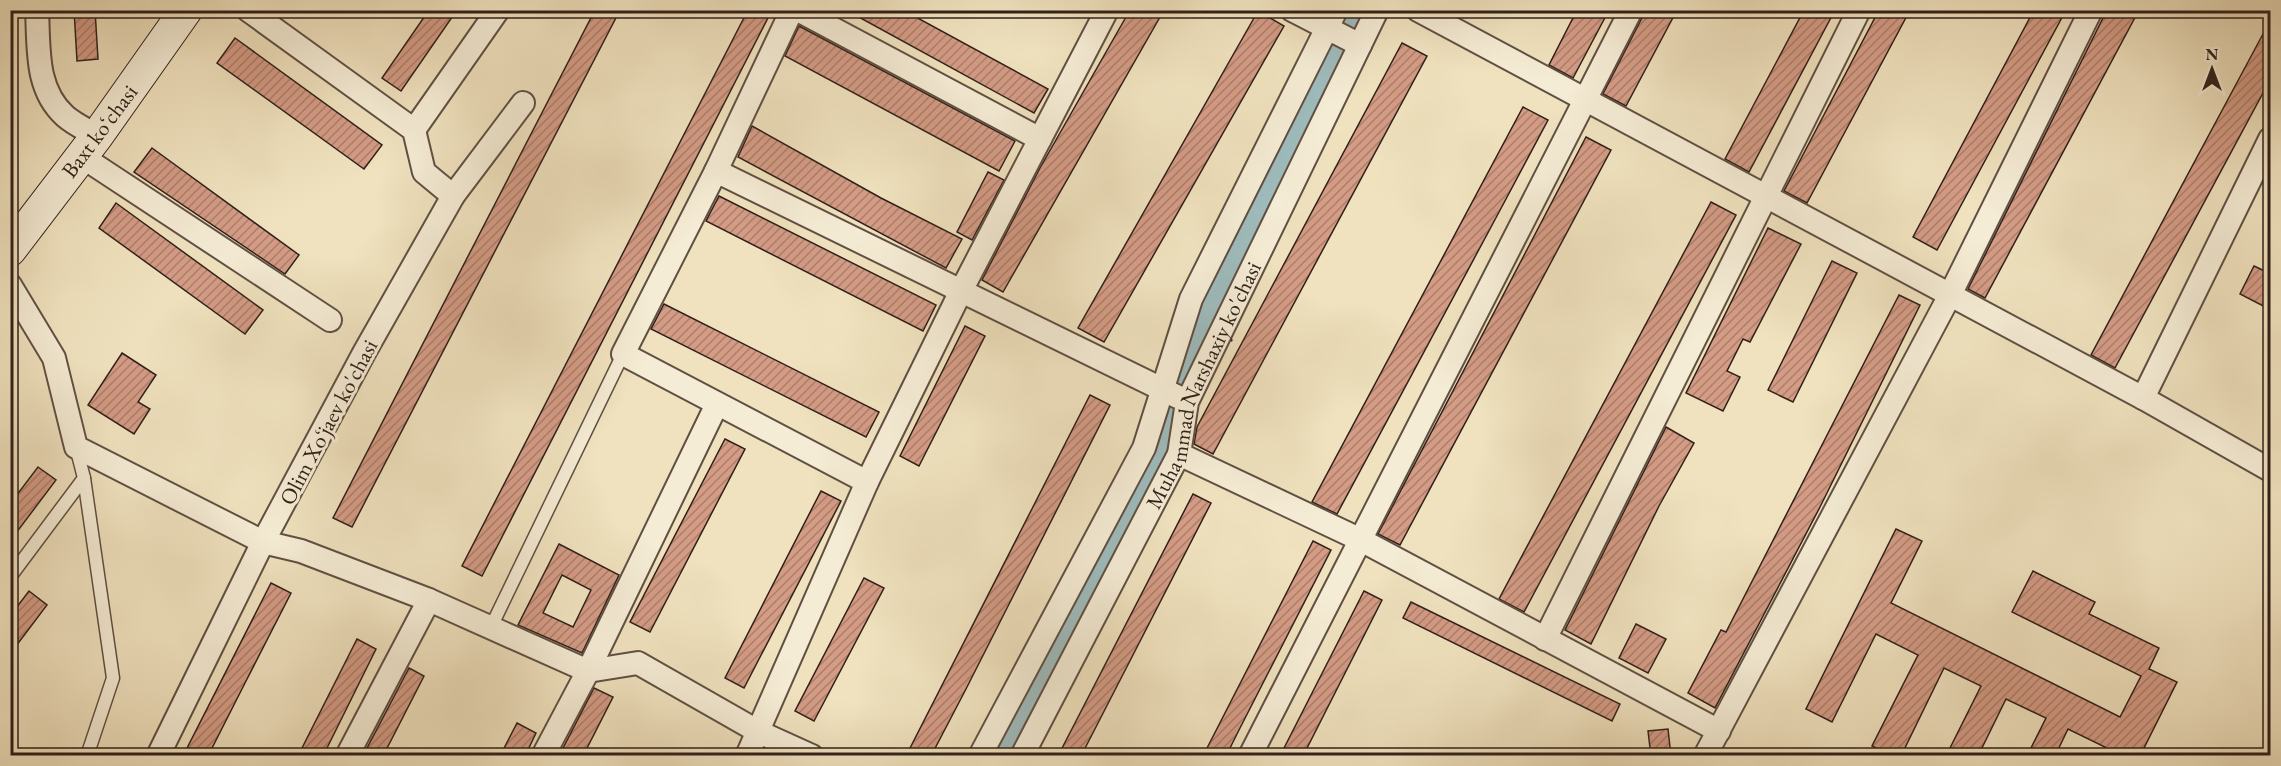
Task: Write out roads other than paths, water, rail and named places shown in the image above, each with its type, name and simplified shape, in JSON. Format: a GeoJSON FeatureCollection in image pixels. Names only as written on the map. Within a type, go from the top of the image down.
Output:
{"type":"FeatureCollection","features":[{"type":"Feature","properties":{"kind":"main road","name":"Baxt koʻchasi"},"geometry":{"type":"LineString","coordinates":[[10,250],[89,146],[186,10]]}},
{"type":"Feature","properties":{"kind":"street"},"geometry":{"type":"LineString","coordinates":[[37,10],[40,69],[45,91],[89,146],[330,320]]}},
{"type":"Feature","properties":{"kind":"street"},"geometry":{"type":"LineString","coordinates":[[248,10],[414,129],[424,172],[453,196]]}},
{"type":"Feature","properties":{"kind":"street"},"geometry":{"type":"LineString","coordinates":[[414,129],[498,10]]}},
{"type":"Feature","properties":{"kind":"street"},"geometry":{"type":"LineString","coordinates":[[792,10],[716,171],[623,354],[867,482]]}},
{"type":"Feature","properties":{"kind":"street"},"geometry":{"type":"LineString","coordinates":[[798,10],[1040,139]]}},
{"type":"Feature","properties":{"kind":"street"},"geometry":{"type":"LineString","coordinates":[[747,756],[867,482],[960,293],[1107,10]]}},
{"type":"Feature","properties":{"kind":"street"},"geometry":{"type":"LineString","coordinates":[[1292,10],[1331,19],[1360,45]]}},
{"type":"Feature","properties":{"kind":"street","name":"Muhammad Narshaxiy ko'chasi"},"geometry":{"type":"LineString","coordinates":[[1022,756],[1179,454],[1187,402],[1377,10]]}},
{"type":"Feature","properties":{"kind":"street"},"geometry":{"type":"LineString","coordinates":[[1419,10],[2143,398],[2271,470]]}},
{"type":"Feature","properties":{"kind":"street"},"geometry":{"type":"LineString","coordinates":[[1250,756],[1631,10]]}},
{"type":"Feature","properties":{"kind":"street"},"geometry":{"type":"LineString","coordinates":[[1545,639],[1859,10]]}},
{"type":"Feature","properties":{"kind":"street"},"geometry":{"type":"LineString","coordinates":[[1705,756],[1950,295],[2091,10]]}},
{"type":"Feature","properties":{"kind":"street"},"geometry":{"type":"LineString","coordinates":[[980,756],[1144,448],[1164,391],[1191,299],[1331,19]]}},
{"type":"Feature","properties":{"kind":"street","name":"Olim Xoʻjaev ko'chasi"},"geometry":{"type":"LineString","coordinates":[[158,756],[263,542],[364,353],[453,196],[523,103]]}},
{"type":"Feature","properties":{"kind":"street"},"geometry":{"type":"LineString","coordinates":[[2143,398],[2271,139]]}},
{"type":"Feature","properties":{"kind":"street"},"geometry":{"type":"LineString","coordinates":[[716,171],[960,293],[1187,402]]}},
{"type":"Feature","properties":{"kind":"street"},"geometry":{"type":"LineString","coordinates":[[10,285],[54,358],[76,447],[263,542],[301,551],[429,600],[588,671],[638,663],[759,732],[812,756]]}},
{"type":"Feature","properties":{"kind":"street"},"geometry":{"type":"LineString","coordinates":[[543,756],[588,671],[717,404]]}},
{"type":"Feature","properties":{"kind":"street"},"geometry":{"type":"LineString","coordinates":[[1179,454],[1359,539],[1719,731]]}},
{"type":"Feature","properties":{"kind":"street"},"geometry":{"type":"LineString","coordinates":[[347,756],[429,600]]}},
{"type":"Feature","properties":{"kind":"lane"},"geometry":{"type":"LineString","coordinates":[[491,627],[623,354]]}},
{"type":"Feature","properties":{"kind":"lane"},"geometry":{"type":"LineString","coordinates":[[76,447],[84,478],[113,678],[87,756]]}},
{"type":"Feature","properties":{"kind":"lane"},"geometry":{"type":"LineString","coordinates":[[10,577],[84,478]]}},
{"type":"Feature","properties":{"kind":"waterway"},"geometry":{"type":"LineString","coordinates":[[1350,22],[1356,10]]}},
{"type":"Feature","properties":{"kind":"waterway"},"geometry":{"type":"LineString","coordinates":[[998,756],[1150,485],[1207,309],[1290,150],[1336,52]]}}]}
